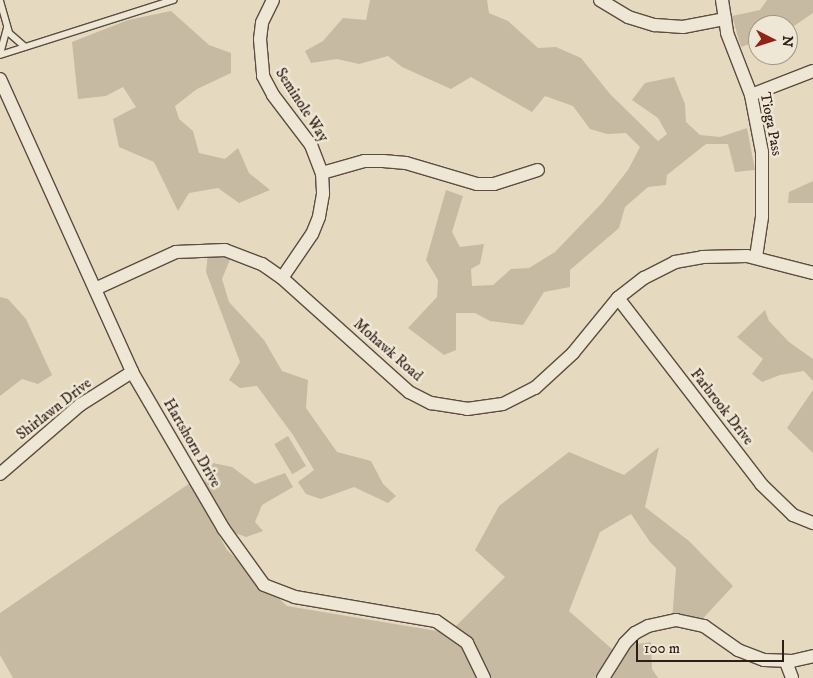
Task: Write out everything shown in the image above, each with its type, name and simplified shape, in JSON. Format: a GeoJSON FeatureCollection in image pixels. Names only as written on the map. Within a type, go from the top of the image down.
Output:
{"type":"FeatureCollection","features":[{"type":"Feature","properties":{"kind":"street","name":"Seminole Way"},"geometry":{"type":"LineString","coordinates":[[274,0],[262,23],[260,40],[263,76],[273,95],[311,145],[322,173],[324,194],[319,217],[303,250],[282,278]]}},
{"type":"Feature","properties":{"kind":"street"},"geometry":{"type":"LineString","coordinates":[[600,0],[628,16],[655,25],[690,27],[725,20]]}},
{"type":"Feature","properties":{"kind":"street","name":"Tioga Pass"},"geometry":{"type":"LineString","coordinates":[[722,0],[725,20],[751,96],[762,152],[764,184],[756,258]]}},
{"type":"Feature","properties":{"kind":"street"},"geometry":{"type":"LineString","coordinates":[[751,96],[813,71]]}},
{"type":"Feature","properties":{"kind":"street","name":"Hartshorn Drive"},"geometry":{"type":"LineString","coordinates":[[0,79],[132,372],[223,528],[264,585],[295,597],[436,621],[467,643],[484,678]]}},
{"type":"Feature","properties":{"kind":"street"},"geometry":{"type":"LineString","coordinates":[[322,173],[364,161],[382,161],[406,163],[477,184],[494,184],[538,170]]}},
{"type":"Feature","properties":{"kind":"street","name":"Mohawk Road"},"geometry":{"type":"LineString","coordinates":[[95,289],[176,252],[192,249],[224,250],[262,264],[282,278],[399,386],[431,402],[467,409],[503,404],[535,388],[573,353],[618,298],[644,278],[675,262],[724,256],[756,258],[813,273]]}},
{"type":"Feature","properties":{"kind":"street","name":"Farbrook Drive"},"geometry":{"type":"LineString","coordinates":[[618,298],[761,484],[793,514],[813,523]]}},
{"type":"Feature","properties":{"kind":"street","name":"Shirlawn Drive"},"geometry":{"type":"LineString","coordinates":[[0,474],[80,405],[132,372]]}},
{"type":"Feature","properties":{"kind":"street"},"geometry":{"type":"LineString","coordinates":[[603,678],[625,643],[635,633],[648,626],[676,620],[704,626],[746,654],[786,662],[813,656]]}},
{"type":"Feature","properties":{"kind":"street"},"geometry":{"type":"LineString","coordinates":[[786,662],[792,678]]}},
{"type":"Feature","properties":{"kind":"lane"},"geometry":{"type":"LineString","coordinates":[[0,54],[172,0]]}},
{"type":"Feature","properties":{"kind":"lane"},"geometry":{"type":"LineString","coordinates":[[0,2],[12,38],[25,47]]}},
{"type":"Feature","properties":{"kind":"lane"},"geometry":{"type":"LineString","coordinates":[[0,54],[7,27]]}},
{"type":"Feature","properties":{"kind":"shaded area"},"geometry":{"type":"Polygon","coordinates":[[[370,0],[487,0],[489,13],[508,21],[538,48],[556,47],[581,58],[610,94],[658,141],[667,134],[658,118],[632,100],[645,83],[674,77],[685,104],[686,122],[700,135],[720,137],[747,128],[755,170],[735,172],[728,144],[706,144],[667,175],[666,185],[648,187],[625,207],[619,228],[570,270],[570,287],[544,292],[523,325],[490,321],[475,313],[456,313],[456,350],[444,355],[408,328],[437,297],[438,280],[426,260],[446,190],[463,196],[452,232],[460,247],[484,244],[480,264],[471,269],[472,286],[493,285],[511,269],[529,268],[555,252],[602,203],[628,170],[640,147],[626,133],[607,134],[590,129],[573,106],[545,96],[532,112],[471,77],[451,89],[402,67],[388,56],[359,64],[337,59],[311,63],[305,51],[323,41],[343,18],[366,20],[370,0]]]}},
{"type":"Feature","properties":{"kind":"shaded area"},"geometry":{"type":"Polygon","coordinates":[[[767,0],[813,0],[813,13],[798,23],[798,15],[748,15],[748,45],[741,47],[732,16],[760,10],[767,0]]]}},
{"type":"Feature","properties":{"kind":"shaded area"},"geometry":{"type":"Polygon","coordinates":[[[171,11],[209,45],[231,53],[231,73],[197,89],[175,106],[179,119],[193,131],[199,153],[225,159],[238,148],[249,173],[270,190],[239,203],[218,188],[189,193],[178,211],[154,162],[119,147],[113,119],[136,107],[123,87],[106,96],[78,99],[72,42],[128,20],[171,11]]]}},
{"type":"Feature","properties":{"kind":"shaded area"},"geometry":{"type":"Polygon","coordinates":[[[813,181],[813,203],[788,203],[789,192],[813,181]]]}},
{"type":"Feature","properties":{"kind":"shaded area"},"geometry":{"type":"Polygon","coordinates":[[[208,252],[231,257],[222,279],[229,302],[264,340],[282,371],[308,380],[306,408],[337,452],[371,461],[383,484],[396,496],[388,503],[354,487],[321,499],[306,494],[298,482],[314,470],[293,435],[257,386],[240,388],[229,380],[240,362],[206,272],[208,252]]]}},
{"type":"Feature","properties":{"kind":"shaded area"},"geometry":{"type":"Polygon","coordinates":[[[0,297],[8,299],[26,319],[52,375],[38,384],[22,379],[0,396],[0,297]]]}},
{"type":"Feature","properties":{"kind":"shaded area"},"geometry":{"type":"Polygon","coordinates":[[[765,310],[769,321],[789,342],[813,359],[813,381],[804,371],[780,375],[762,382],[752,374],[763,359],[737,337],[765,310]]]}},
{"type":"Feature","properties":{"kind":"shaded area"},"geometry":{"type":"Polygon","coordinates":[[[813,390],[813,453],[787,428],[813,390]]]}},
{"type":"Feature","properties":{"kind":"shaded area"},"geometry":{"type":"Polygon","coordinates":[[[288,436],[306,466],[292,474],[274,444],[288,436]]]}},
{"type":"Feature","properties":{"kind":"shaded area"},"geometry":{"type":"Polygon","coordinates":[[[659,447],[645,507],[689,541],[733,586],[694,628],[672,621],[676,568],[650,542],[631,514],[600,532],[569,611],[613,650],[595,678],[13,678],[0,655],[0,613],[190,483],[227,550],[287,606],[449,633],[505,577],[475,550],[499,506],[569,452],[624,475],[659,447]]]}},
{"type":"Feature","properties":{"kind":"shaded area"},"geometry":{"type":"Polygon","coordinates":[[[213,463],[232,467],[255,484],[285,473],[293,487],[262,505],[255,522],[263,531],[246,537],[227,530],[204,482],[213,463]]]}},
{"type":"Feature","properties":{"kind":"shaded area"},"geometry":{"type":"Polygon","coordinates":[[[651,642],[652,669],[658,678],[609,678],[630,645],[651,642]]]}}]}
